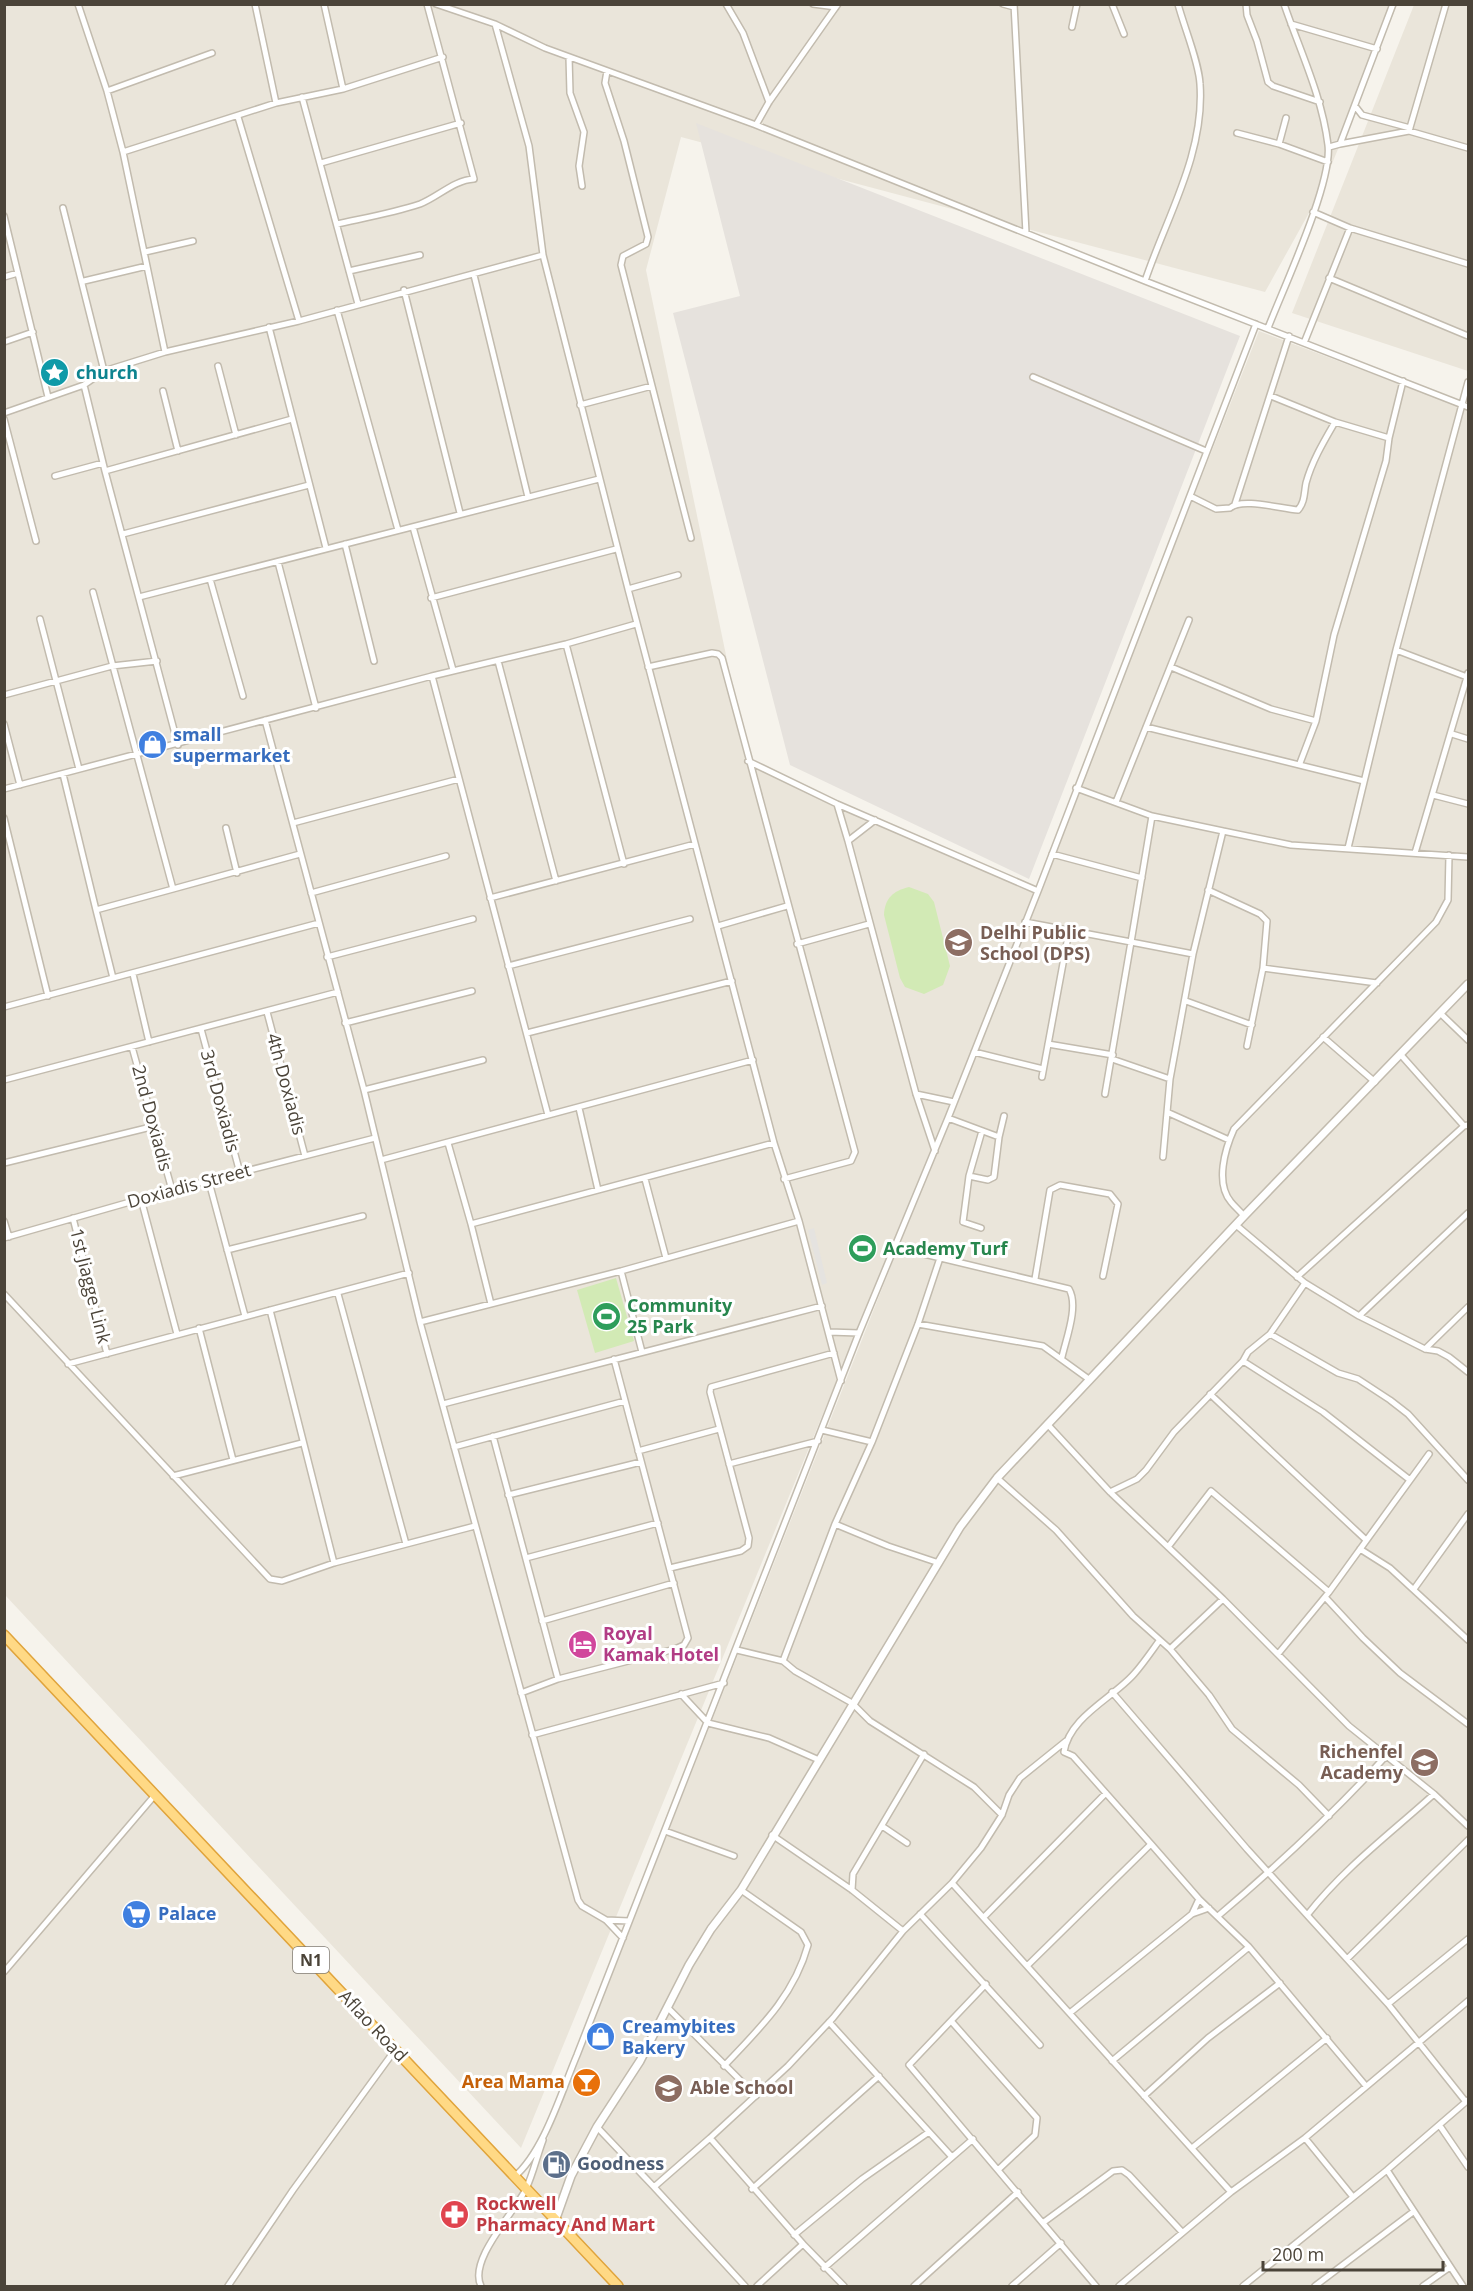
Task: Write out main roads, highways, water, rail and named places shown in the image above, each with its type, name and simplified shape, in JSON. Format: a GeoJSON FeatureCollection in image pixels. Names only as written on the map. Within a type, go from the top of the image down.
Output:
{"type":"FeatureCollection","features":[{"type":"Feature","properties":{"kind":"highway","name":"Aflao Road"},"geometry":{"type":"LineString","coordinates":[[4,1635],[618,2286]]}},
{"type":"Feature","properties":{"kind":"place","name":"church"},"geometry":{"type":"Point","coordinates":[55,373]}},
{"type":"Feature","properties":{"kind":"place","name":"small supermarket"},"geometry":{"type":"Point","coordinates":[152,745]}},
{"type":"Feature","properties":{"kind":"place","name":"Delhi Public School (DPS)"},"geometry":{"type":"Point","coordinates":[959,943]}},
{"type":"Feature","properties":{"kind":"place","name":"Academy Turf"},"geometry":{"type":"Point","coordinates":[862,1249]}},
{"type":"Feature","properties":{"kind":"place","name":"Community 25 Park"},"geometry":{"type":"Point","coordinates":[606,1316]}},
{"type":"Feature","properties":{"kind":"place","name":"Royal Kamak Hotel"},"geometry":{"type":"Point","coordinates":[582,1644]}},
{"type":"Feature","properties":{"kind":"place","name":"Richenfel Academy"},"geometry":{"type":"Point","coordinates":[1424,1762]}},
{"type":"Feature","properties":{"kind":"place","name":"Palace"},"geometry":{"type":"Point","coordinates":[137,1914]}},
{"type":"Feature","properties":{"kind":"place","name":"Creamybites Bakery"},"geometry":{"type":"Point","coordinates":[601,2037]}},
{"type":"Feature","properties":{"kind":"place","name":"Area Mama"},"geometry":{"type":"Point","coordinates":[586,2082]}},
{"type":"Feature","properties":{"kind":"place","name":"Able School"},"geometry":{"type":"Point","coordinates":[669,2088]}},
{"type":"Feature","properties":{"kind":"place","name":"Goodness"},"geometry":{"type":"Point","coordinates":[556,2164]}},
{"type":"Feature","properties":{"kind":"place","name":"Rockwell Pharmacy And Mart"},"geometry":{"type":"Point","coordinates":[455,2214]}}]}
